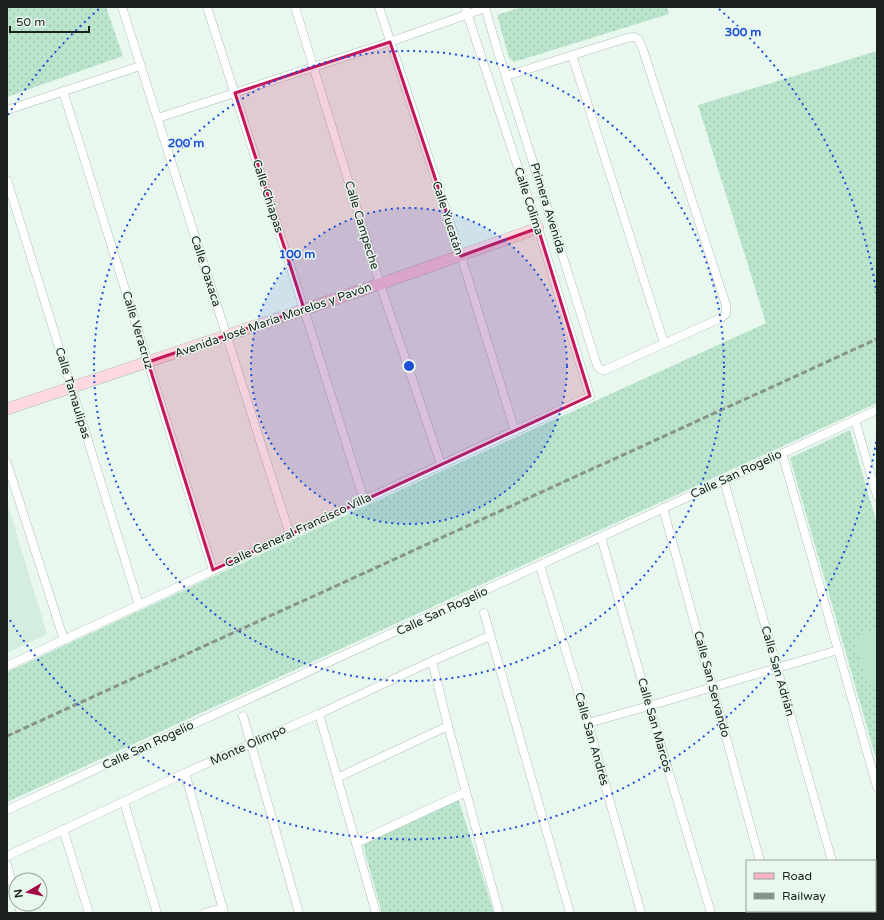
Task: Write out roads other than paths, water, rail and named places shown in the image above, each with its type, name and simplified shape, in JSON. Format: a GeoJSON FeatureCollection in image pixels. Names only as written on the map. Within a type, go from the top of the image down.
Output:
{"type":"FeatureCollection","features":[{"type":"Feature","properties":{"kind":"street","name":"Calle Oaxaca"},"geometry":{"type":"LineString","coordinates":[[122,7],[290,535]]}},
{"type":"Feature","properties":{"kind":"street","name":"Calle Chiapas"},"geometry":{"type":"LineString","coordinates":[[207,7],[364,500]]}},
{"type":"Feature","properties":{"kind":"street","name":"Calle Campeche"},"geometry":{"type":"LineString","coordinates":[[295,7],[380,284],[441,464]]}},
{"type":"Feature","properties":{"kind":"street","name":"Calle Yucatán"},"geometry":{"type":"LineString","coordinates":[[378,7],[461,256],[515,431]]}},
{"type":"Feature","properties":{"kind":"street"},"geometry":{"type":"LineString","coordinates":[[158,118],[390,42],[466,10],[485,7]]}},
{"type":"Feature","properties":{"kind":"street","name":"Primera Avenida"},"geometry":{"type":"LineString","coordinates":[[485,7],[596,362],[600,369],[605,370],[664,344]]}},
{"type":"Feature","properties":{"kind":"street","name":"Calle Colima"},"geometry":{"type":"LineString","coordinates":[[466,10],[538,228],[590,396]]}},
{"type":"Feature","properties":{"kind":"street"},"geometry":{"type":"LineString","coordinates":[[506,76],[572,55],[627,38],[634,37],[638,39],[641,44],[726,305],[726,314],[721,318],[664,344],[572,55]]}},
{"type":"Feature","properties":{"kind":"street"},"geometry":{"type":"LineString","coordinates":[[7,110],[140,66]]}},
{"type":"Feature","properties":{"kind":"street","name":"Calle Veracruz"},"geometry":{"type":"LineString","coordinates":[[63,91],[213,570]]}},
{"type":"Feature","properties":{"kind":"street","name":"Calle Tamaulipas"},"geometry":{"type":"LineString","coordinates":[[7,183],[139,605]]}},
{"type":"Feature","properties":{"kind":"street","name":"Avenida José María Morelos y Pavón"},"geometry":{"type":"LineString","coordinates":[[7,410],[380,284],[538,228]]}},
{"type":"Feature","properties":{"kind":"street","name":"Calle General Francisco Villa"},"geometry":{"type":"LineString","coordinates":[[7,666],[590,396]]}},
{"type":"Feature","properties":{"kind":"street","name":"Calle San Rogelio"},"geometry":{"type":"LineString","coordinates":[[7,810],[877,410]]}},
{"type":"Feature","properties":{"kind":"street"},"geometry":{"type":"LineString","coordinates":[[855,420],[877,496]]}},
{"type":"Feature","properties":{"kind":"street"},"geometry":{"type":"LineString","coordinates":[[782,453],[877,787]]}},
{"type":"Feature","properties":{"kind":"street"},"geometry":{"type":"LineString","coordinates":[[7,463],[64,640]]}},
{"type":"Feature","properties":{"kind":"street","name":"Calle San Adrián"},"geometry":{"type":"LineString","coordinates":[[724,481],[832,860]]}},
{"type":"Feature","properties":{"kind":"street","name":"Calle San Servando"},"geometry":{"type":"LineString","coordinates":[[663,508],[760,860]]}},
{"type":"Feature","properties":{"kind":"street","name":"Calle San Marcos"},"geometry":{"type":"LineString","coordinates":[[601,537],[649,706],[711,913]]}},
{"type":"Feature","properties":{"kind":"street","name":"Calle San Andrés"},"geometry":{"type":"LineString","coordinates":[[540,566],[588,723],[641,913]]}},
{"type":"Feature","properties":{"kind":"street"},"geometry":{"type":"LineString","coordinates":[[484,613],[570,913]]}},
{"type":"Feature","properties":{"kind":"street","name":"Monte Olimpo"},"geometry":{"type":"LineString","coordinates":[[7,856],[185,773],[490,636]]}},
{"type":"Feature","properties":{"kind":"street"},"geometry":{"type":"LineString","coordinates":[[588,723],[838,650]]}},
{"type":"Feature","properties":{"kind":"street"},"geometry":{"type":"LineString","coordinates":[[432,661],[448,726],[499,913]]}},
{"type":"Feature","properties":{"kind":"street"},"geometry":{"type":"LineString","coordinates":[[319,714],[376,913]]}},
{"type":"Feature","properties":{"kind":"street"},"geometry":{"type":"LineString","coordinates":[[244,716],[299,913]]}},
{"type":"Feature","properties":{"kind":"street"},"geometry":{"type":"LineString","coordinates":[[337,778],[448,726]]}},
{"type":"Feature","properties":{"kind":"street"},"geometry":{"type":"LineString","coordinates":[[185,773],[223,910],[204,913]]}},
{"type":"Feature","properties":{"kind":"street"},"geometry":{"type":"LineString","coordinates":[[356,843],[466,792]]}},
{"type":"Feature","properties":{"kind":"street"},"geometry":{"type":"LineString","coordinates":[[124,802],[157,913]]}},
{"type":"Feature","properties":{"kind":"street"},"geometry":{"type":"LineString","coordinates":[[63,829],[89,913]]}},
{"type":"Feature","properties":{"kind":"railway"},"geometry":{"type":"LineString","coordinates":[[7,736],[877,339]]}}]}
